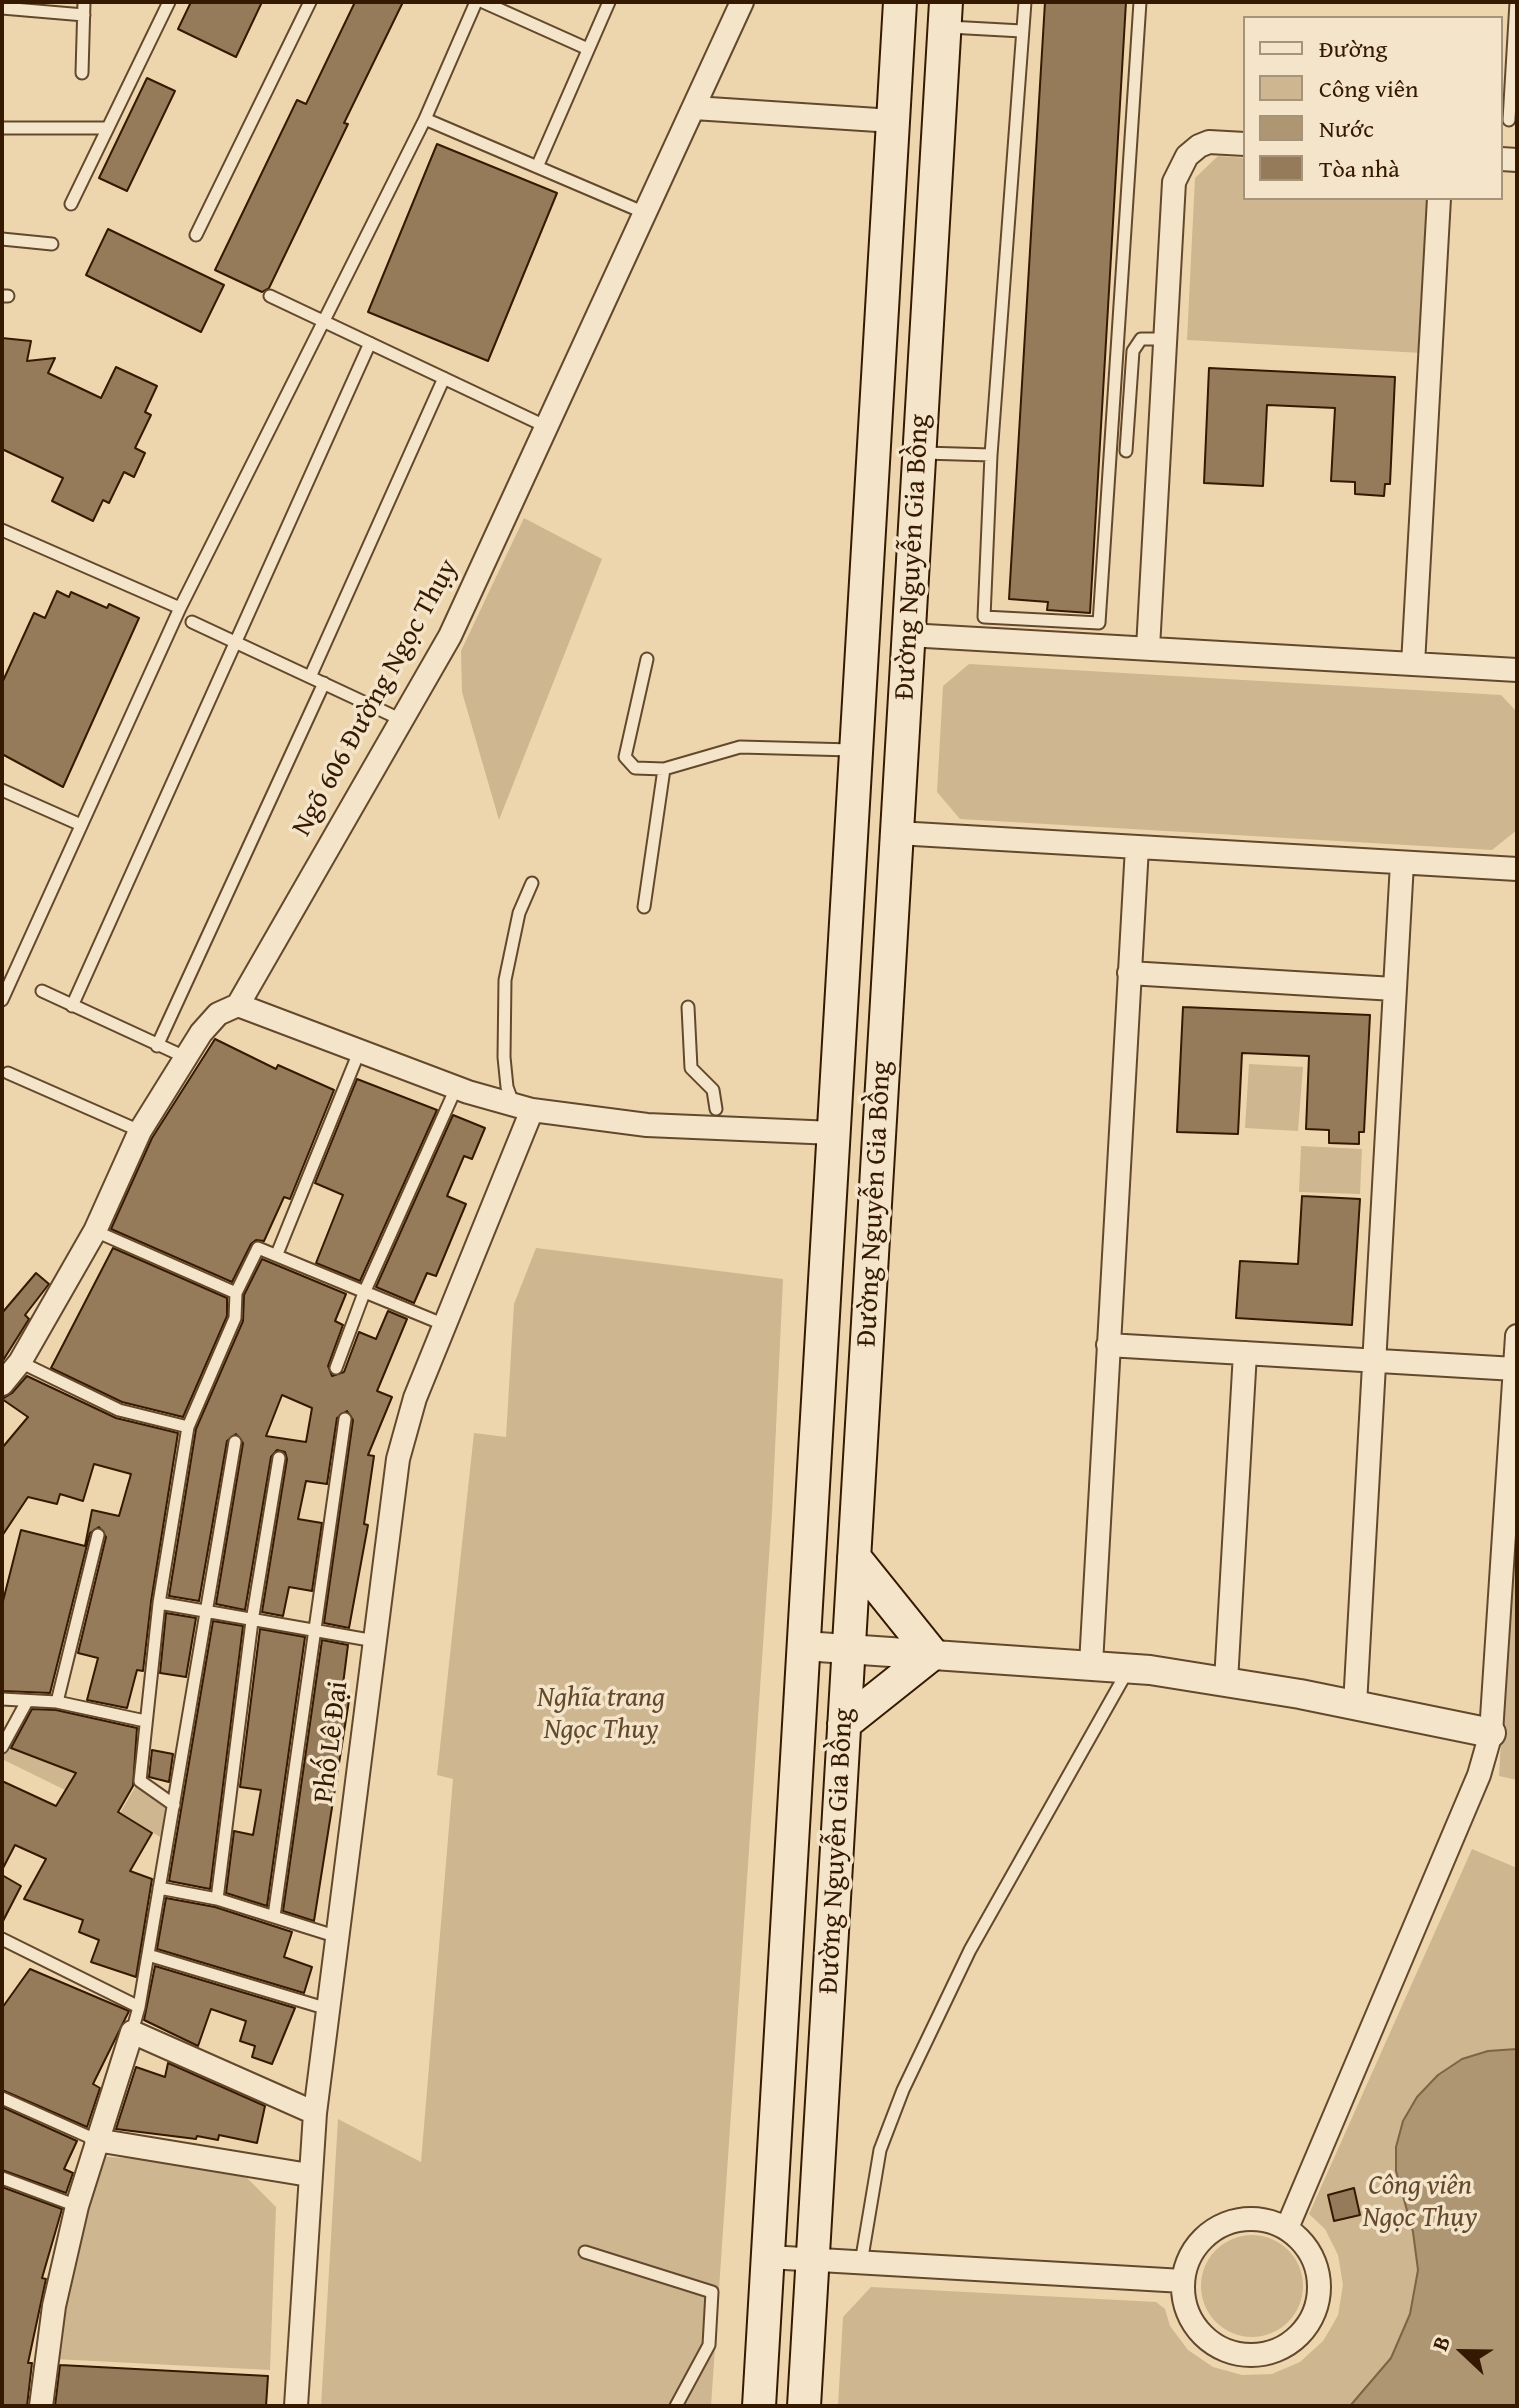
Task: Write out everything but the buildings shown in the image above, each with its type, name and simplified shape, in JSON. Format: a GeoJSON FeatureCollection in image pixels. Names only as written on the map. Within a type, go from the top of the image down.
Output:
{"type":"FeatureCollection","features":[{"type":"Feature","properties":{"kind":"main road","name":"Đường Nguyễn Gia Bồng"},"geometry":{"type":"LineString","coordinates":[[759,2406],[900,2]]}},
{"type":"Feature","properties":{"kind":"main road","name":"Đường Nguyễn Gia Bồng"},"geometry":{"type":"LineString","coordinates":[[804,2406],[945,14]]}},
{"type":"Feature","properties":{"kind":"main road"},"geometry":{"type":"LineString","coordinates":[[863,632],[908,635]]}},
{"type":"Feature","properties":{"kind":"main road"},"geometry":{"type":"LineString","coordinates":[[851,831],[897,833]]}},
{"type":"Feature","properties":{"kind":"main road"},"geometry":{"type":"LineString","coordinates":[[844,1724],[932,1654],[854,1557]]}},
{"type":"Feature","properties":{"kind":"street","name":"Ngõ 606 Đường Ngọc Thụy"},"geometry":{"type":"LineString","coordinates":[[2,1384],[20,1362],[95,1231],[140,1131],[185,1057],[218,1014],[238,1005],[461,615],[742,2]]}},
{"type":"Feature","properties":{"kind":"street"},"geometry":{"type":"LineString","coordinates":[[694,108],[893,121]]}},
{"type":"Feature","properties":{"kind":"street"},"geometry":{"type":"LineString","coordinates":[[1148,648],[1174,182],[1187,156],[1209,142],[1243,144]]}},
{"type":"Feature","properties":{"kind":"street"},"geometry":{"type":"LineString","coordinates":[[1413,664],[1439,200]]}},
{"type":"Feature","properties":{"kind":"street"},"geometry":{"type":"LineString","coordinates":[[908,635],[1517,670]]}},
{"type":"Feature","properties":{"kind":"street"},"geometry":{"type":"LineString","coordinates":[[897,833],[1517,869]]}},
{"type":"Feature","properties":{"kind":"street"},"geometry":{"type":"LineString","coordinates":[[1091,1664],[1137,847]]}},
{"type":"Feature","properties":{"kind":"street"},"geometry":{"type":"LineString","coordinates":[[1355,1705],[1402,863]]}},
{"type":"Feature","properties":{"kind":"street"},"geometry":{"type":"LineString","coordinates":[[1129,973],[1394,989]]}},
{"type":"Feature","properties":{"kind":"street"},"geometry":{"type":"LineString","coordinates":[[238,1005],[456,1088],[523,1108],[647,1125],[834,1133]]}},
{"type":"Feature","properties":{"kind":"street","name":"Phố Lê Đại"},"geometry":{"type":"LineString","coordinates":[[296,2406],[315,2113],[398,1459],[415,1398],[445,1325],[523,1108]]}},
{"type":"Feature","properties":{"kind":"street"},"geometry":{"type":"LineString","coordinates":[[1287,2228],[1479,1775],[1491,1733],[1517,1336]]}},
{"type":"Feature","properties":{"kind":"street"},"geometry":{"type":"LineString","coordinates":[[1108,1345],[1515,1369]]}},
{"type":"Feature","properties":{"kind":"street"},"geometry":{"type":"LineString","coordinates":[[1226,1681],[1245,1353]]}},
{"type":"Feature","properties":{"kind":"street"},"geometry":{"type":"LineString","coordinates":[[804,1646],[1129,1668],[1226,1681],[1491,1733]]}},
{"type":"Feature","properties":{"kind":"street"},"geometry":{"type":"LineString","coordinates":[[41,2406],[54,2306],[77,2206],[132,2032],[315,2113]]}},
{"type":"Feature","properties":{"kind":"street"},"geometry":{"type":"LineString","coordinates":[[96,2140],[309,2175]]}},
{"type":"Feature","properties":{"kind":"street"},"geometry":{"type":"LineString","coordinates":[[1240,2219],[1262,2219],[1287,2228],[1301,2239],[1314,2258],[1319,2279],[1318,2302],[1310,2322],[1295,2340],[1275,2351],[1252,2355],[1230,2352],[1210,2341],[1189,2315],[1183,2281],[1188,2259],[1201,2240],[1219,2226],[1240,2219]]}},
{"type":"Feature","properties":{"kind":"street"},"geometry":{"type":"LineString","coordinates":[[768,2257],[1183,2281]]}},
{"type":"Feature","properties":{"kind":"lane"},"geometry":{"type":"LineString","coordinates":[[71,204],[169,2]]}},
{"type":"Feature","properties":{"kind":"lane"},"geometry":{"type":"LineString","coordinates":[[196,235],[310,2]]}},
{"type":"Feature","properties":{"kind":"lane"},"geometry":{"type":"LineString","coordinates":[[2,1000],[180,608],[425,119],[476,2]]}},
{"type":"Feature","properties":{"kind":"lane"},"geometry":{"type":"LineString","coordinates":[[483,2],[588,49]]}},
{"type":"Feature","properties":{"kind":"lane"},"geometry":{"type":"LineString","coordinates":[[537,167],[609,2]]}},
{"type":"Feature","properties":{"kind":"lane"},"geometry":{"type":"LineString","coordinates":[[1025,2],[991,455],[984,617],[1099,623],[1140,2]]}},
{"type":"Feature","properties":{"kind":"lane"},"geometry":{"type":"LineString","coordinates":[[1509,120],[1516,2]]}},
{"type":"Feature","properties":{"kind":"lane"},"geometry":{"type":"LineString","coordinates":[[2,8],[84,8],[82,73]]}},
{"type":"Feature","properties":{"kind":"lane"},"geometry":{"type":"LineString","coordinates":[[945,14],[1022,31]]}},
{"type":"Feature","properties":{"kind":"lane"},"geometry":{"type":"LineString","coordinates":[[425,119],[645,213]]}},
{"type":"Feature","properties":{"kind":"lane"},"geometry":{"type":"LineString","coordinates":[[2,128],[106,128]]}},
{"type":"Feature","properties":{"kind":"lane"},"geometry":{"type":"LineString","coordinates":[[2,239],[52,244]]}},
{"type":"Feature","properties":{"kind":"lane"},"geometry":{"type":"LineString","coordinates":[[270,296],[547,427]]}},
{"type":"Feature","properties":{"kind":"lane"},"geometry":{"type":"LineString","coordinates":[[1118,339],[1165,339]]}},
{"type":"Feature","properties":{"kind":"lane"},"geometry":{"type":"LineString","coordinates":[[1126,451],[1130,364],[1141,339]]}},
{"type":"Feature","properties":{"kind":"lane"},"geometry":{"type":"LineString","coordinates":[[72,1006],[370,343]]}},
{"type":"Feature","properties":{"kind":"lane"},"geometry":{"type":"LineString","coordinates":[[310,677],[444,378]]}},
{"type":"Feature","properties":{"kind":"lane"},"geometry":{"type":"LineString","coordinates":[[919,452],[991,455]]}},
{"type":"Feature","properties":{"kind":"lane"},"geometry":{"type":"LineString","coordinates":[[2,530],[180,608]]}},
{"type":"Feature","properties":{"kind":"lane"},"geometry":{"type":"LineString","coordinates":[[192,622],[402,720]]}},
{"type":"Feature","properties":{"kind":"lane"},"geometry":{"type":"LineString","coordinates":[[647,659],[625,757],[635,768],[664,769],[740,747],[856,750]]}},
{"type":"Feature","properties":{"kind":"lane"},"geometry":{"type":"LineString","coordinates":[[157,1046],[324,683]]}},
{"type":"Feature","properties":{"kind":"lane"},"geometry":{"type":"LineString","coordinates":[[644,907],[664,769]]}},
{"type":"Feature","properties":{"kind":"lane"},"geometry":{"type":"LineString","coordinates":[[2,790],[81,825]]}},
{"type":"Feature","properties":{"kind":"lane"},"geometry":{"type":"LineString","coordinates":[[523,1108],[507,1087],[504,1057],[505,980],[519,913],[532,883]]}},
{"type":"Feature","properties":{"kind":"lane"},"geometry":{"type":"LineString","coordinates":[[42,991],[185,1057]]}},
{"type":"Feature","properties":{"kind":"lane"},"geometry":{"type":"LineString","coordinates":[[688,1007],[691,1068],[713,1090],[716,1109]]}},
{"type":"Feature","properties":{"kind":"lane"},"geometry":{"type":"LineString","coordinates":[[277,1254],[359,1052]]}},
{"type":"Feature","properties":{"kind":"lane"},"geometry":{"type":"LineString","coordinates":[[8,1073],[140,1131]]}},
{"type":"Feature","properties":{"kind":"lane"},"geometry":{"type":"LineString","coordinates":[[336,1368],[364,1293],[456,1088]]}},
{"type":"Feature","properties":{"kind":"lane"},"geometry":{"type":"LineString","coordinates":[[95,1231],[236,1293]]}},
{"type":"Feature","properties":{"kind":"lane"},"geometry":{"type":"LineString","coordinates":[[174,1805],[140,1781],[159,1603],[188,1427],[235,1318],[236,1293],[258,1248],[445,1325]]}},
{"type":"Feature","properties":{"kind":"lane"},"geometry":{"type":"LineString","coordinates":[[20,1362],[119,1410],[188,1427]]}},
{"type":"Feature","properties":{"kind":"lane"},"geometry":{"type":"LineString","coordinates":[[274,1916],[345,1419]]}},
{"type":"Feature","properties":{"kind":"lane"},"geometry":{"type":"LineString","coordinates":[[132,2032],[139,2007],[235,1442]]}},
{"type":"Feature","properties":{"kind":"lane"},"geometry":{"type":"LineString","coordinates":[[217,1899],[252,1621],[279,1458]]}},
{"type":"Feature","properties":{"kind":"lane"},"geometry":{"type":"LineString","coordinates":[[57,1702],[98,1535]]}},
{"type":"Feature","properties":{"kind":"lane"},"geometry":{"type":"LineString","coordinates":[[159,1603],[375,1641]]}},
{"type":"Feature","properties":{"kind":"lane"},"geometry":{"type":"LineString","coordinates":[[861,2263],[880,2150],[903,2090],[970,1950],[1129,1668]]}},
{"type":"Feature","properties":{"kind":"lane"},"geometry":{"type":"LineString","coordinates":[[2,1699],[26,1703],[57,1702],[145,1721]]}},
{"type":"Feature","properties":{"kind":"lane"},"geometry":{"type":"LineString","coordinates":[[2,1747],[26,1703]]}},
{"type":"Feature","properties":{"kind":"lane"},"geometry":{"type":"LineString","coordinates":[[159,1888],[217,1899],[338,1937]]}},
{"type":"Feature","properties":{"kind":"lane"},"geometry":{"type":"LineString","coordinates":[[2,1939],[139,2007]]}},
{"type":"Feature","properties":{"kind":"lane"},"geometry":{"type":"LineString","coordinates":[[148,1955],[328,2009]]}},
{"type":"Feature","properties":{"kind":"lane"},"geometry":{"type":"LineString","coordinates":[[2,2098],[96,2140]]}},
{"type":"Feature","properties":{"kind":"lane"},"geometry":{"type":"LineString","coordinates":[[2,2178],[77,2206]]}},
{"type":"Feature","properties":{"kind":"lane"},"geometry":{"type":"LineString","coordinates":[[585,2252],[712,2292],[709,2345],[676,2406]]}},
{"type":"Feature","properties":{"kind":"green space"},"geometry":{"type":"Polygon","coordinates":[[[1218,156],[1243,158],[1243,200],[1430,200],[1422,353],[1187,340],[1195,178],[1218,156]]]}},
{"type":"Feature","properties":{"kind":"green space"},"geometry":{"type":"Polygon","coordinates":[[[524,518],[602,559],[499,820],[462,692],[461,651],[524,518]]]}},
{"type":"Feature","properties":{"kind":"green space"},"geometry":{"type":"Polygon","coordinates":[[[969,664],[1501,695],[1517,712],[1517,830],[1492,850],[960,819],[937,792],[943,686],[969,664]]]}},
{"type":"Feature","properties":{"kind":"green space"},"geometry":{"type":"Polygon","coordinates":[[[1249,1064],[1303,1067],[1298,1131],[1245,1128],[1249,1064]]]}},
{"type":"Feature","properties":{"kind":"green space"},"geometry":{"type":"Polygon","coordinates":[[[1301,1146],[1362,1149],[1360,1194],[1299,1192],[1301,1146]]]}},
{"type":"Feature","properties":{"kind":"green space","name":"Nghĩa trang Ngọc Thuỵ"},"geometry":{"type":"Polygon","coordinates":[[[536,1248],[783,1279],[772,1513],[711,2406],[321,2406],[338,2119],[421,2162],[453,1779],[437,1775],[474,1433],[506,1437],[514,1304],[536,1248]]]}},
{"type":"Feature","properties":{"kind":"green space"},"geometry":{"type":"Polygon","coordinates":[[[1517,1460],[1517,1780],[1499,1776],[1517,1460]]]}},
{"type":"Feature","properties":{"kind":"green space"},"geometry":{"type":"Polygon","coordinates":[[[4,1746],[76,1773],[65,1790],[2,1759],[4,1746]]]}},
{"type":"Feature","properties":{"kind":"green space"},"geometry":{"type":"Polygon","coordinates":[[[137,1784],[173,1808],[167,1841],[120,1813],[137,1784]]]}},
{"type":"Feature","properties":{"kind":"green space","name":"Công viên Ngọc Thụy"},"geometry":{"type":"Polygon","coordinates":[[[1472,1849],[1517,1868],[1517,2406],[838,2406],[843,2317],[871,2287],[1156,2302],[1165,2309],[1170,2326],[1188,2350],[1213,2367],[1242,2375],[1272,2374],[1300,2362],[1323,2341],[1332,2326],[1338,2315],[1343,2285],[1338,2255],[1325,2229],[1309,2214],[1472,1849]]]}},
{"type":"Feature","properties":{"kind":"green space"},"geometry":{"type":"Polygon","coordinates":[[[93,2156],[175,2161],[247,2178],[276,2207],[270,2370],[54,2359],[93,2156]]]}},
{"type":"Feature","properties":{"kind":"green space"},"geometry":{"type":"Polygon","coordinates":[[[1252,2235],[1272,2239],[1288,2250],[1299,2266],[1303,2286],[1299,2306],[1288,2322],[1272,2333],[1252,2337],[1232,2333],[1216,2322],[1205,2306],[1201,2286],[1205,2266],[1216,2250],[1232,2239],[1252,2235]]]}},
{"type":"Feature","properties":{"kind":"water"},"geometry":{"type":"Polygon","coordinates":[[[1517,2049],[1517,2406],[1350,2406],[1391,2358],[1410,2314],[1418,2270],[1413,2232],[1396,2171],[1396,2147],[1403,2121],[1417,2097],[1438,2075],[1462,2059],[1488,2051],[1517,2049]]]}}]}
